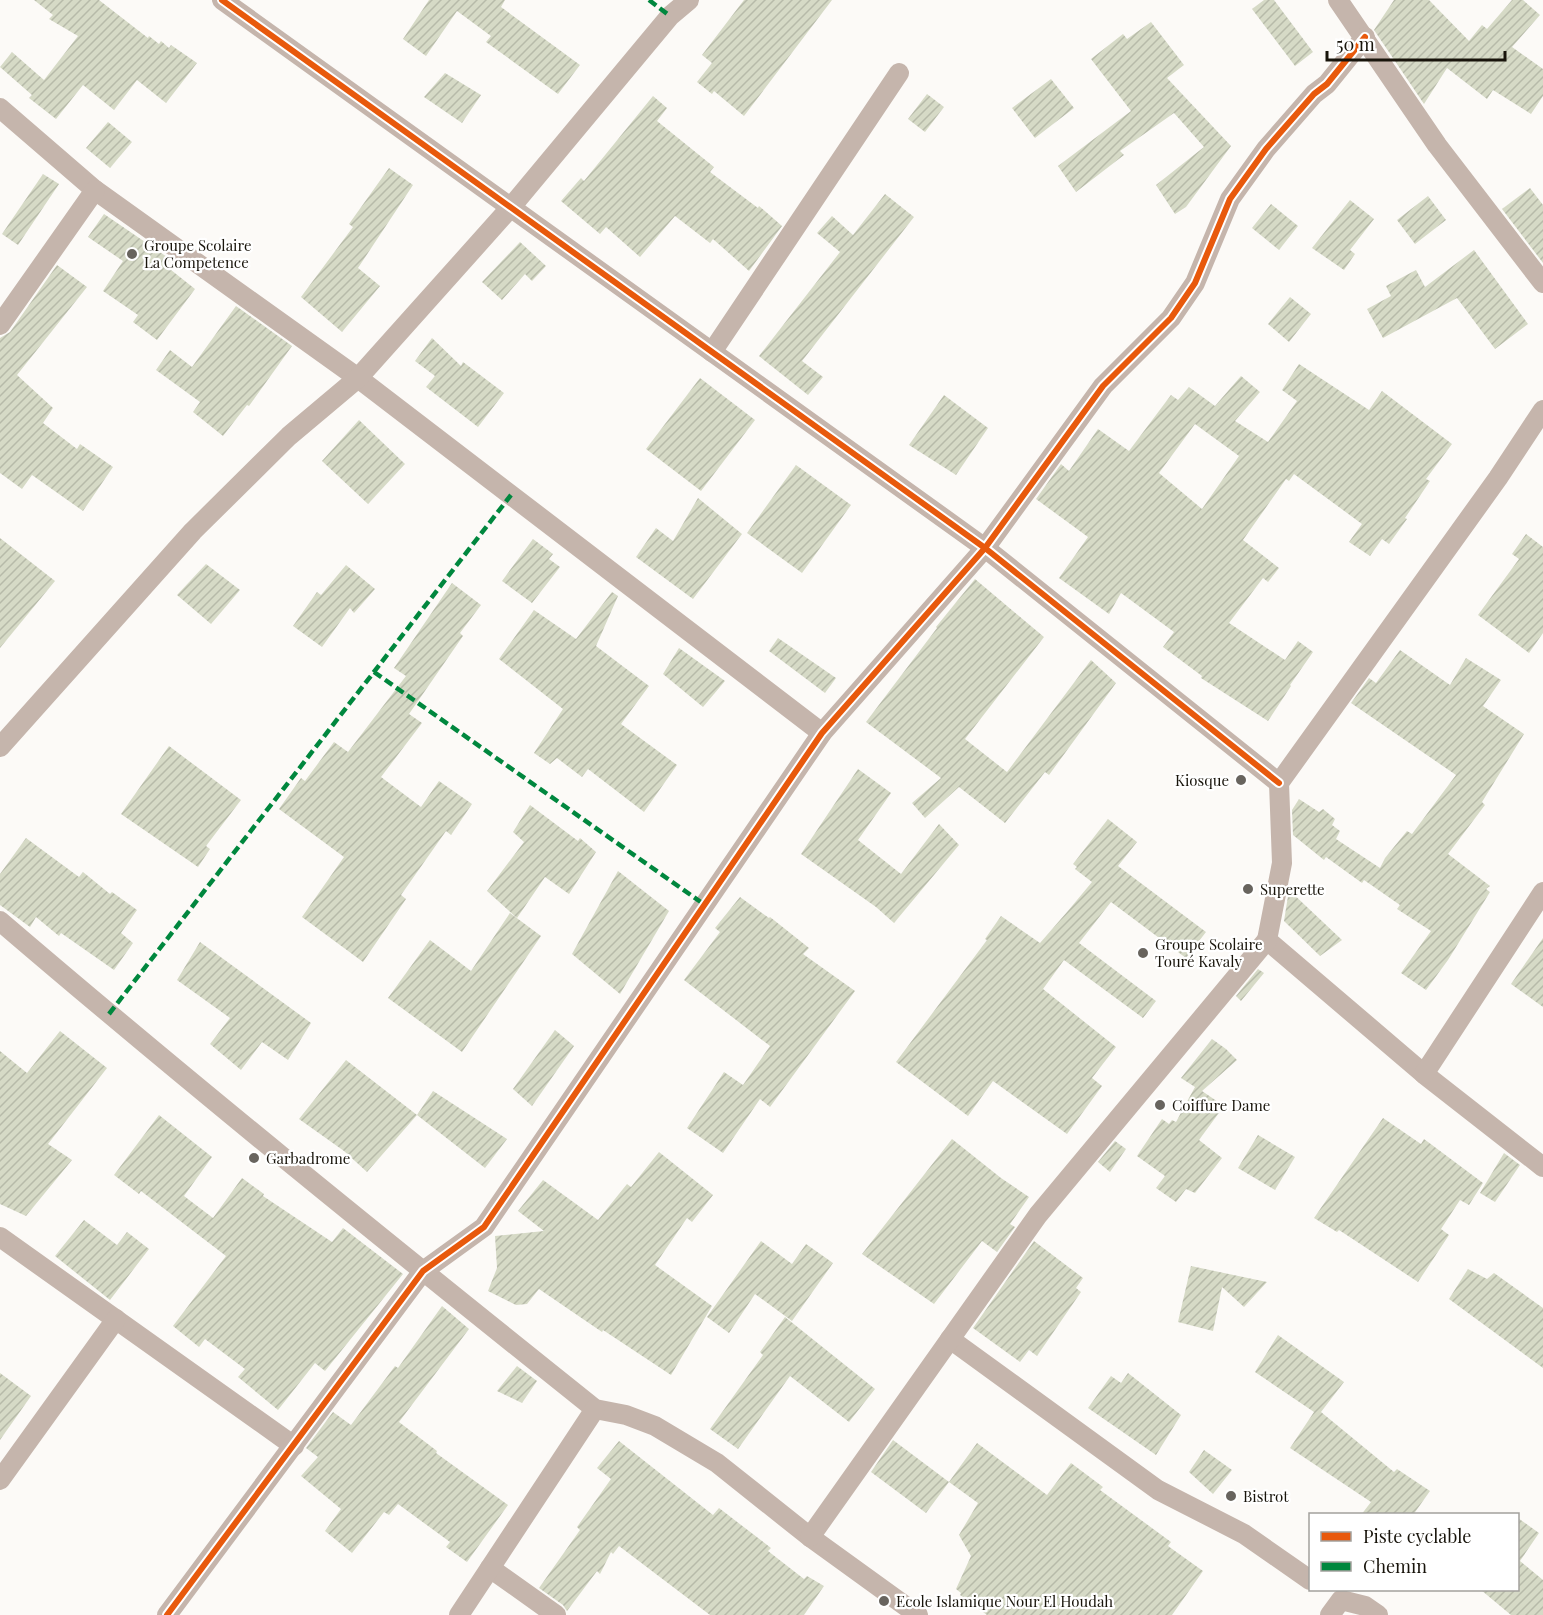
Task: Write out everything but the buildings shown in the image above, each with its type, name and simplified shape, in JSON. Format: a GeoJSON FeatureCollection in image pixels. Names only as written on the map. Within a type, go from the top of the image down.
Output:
{"type":"FeatureCollection","features":[{"type":"Feature","properties":{"kind":"street"},"geometry":{"type":"LineString","coordinates":[[222,0],[985,548],[1279,783]]}},
{"type":"Feature","properties":{"kind":"street"},"geometry":{"type":"LineString","coordinates":[[0,747],[193,531],[289,436],[358,378],[511,207],[670,16],[689,0]]}},
{"type":"Feature","properties":{"kind":"street"},"geometry":{"type":"LineString","coordinates":[[1338,0],[1437,145],[1543,283]]}},
{"type":"Feature","properties":{"kind":"street"},"geometry":{"type":"LineString","coordinates":[[167,1615],[423,1271],[484,1227],[822,733],[985,548],[1103,386],[1171,318],[1195,283],[1230,199],[1266,149],[1314,94],[1327,84],[1365,37]]}},
{"type":"Feature","properties":{"kind":"street"},"geometry":{"type":"LineString","coordinates":[[712,352],[899,73]]}},
{"type":"Feature","properties":{"kind":"street"},"geometry":{"type":"LineString","coordinates":[[0,108],[94,190],[358,378],[822,733]]}},
{"type":"Feature","properties":{"kind":"street"},"geometry":{"type":"LineString","coordinates":[[0,325],[94,190]]}},
{"type":"Feature","properties":{"kind":"street"},"geometry":{"type":"LineString","coordinates":[[810,1537],[1038,1215],[1267,940],[1282,863],[1279,783],[1542,416]]}},
{"type":"Feature","properties":{"kind":"street"},"geometry":{"type":"LineString","coordinates":[[1424,1074],[1543,892]]}},
{"type":"Feature","properties":{"kind":"street"},"geometry":{"type":"LineString","coordinates":[[0,921],[423,1271],[596,1409],[626,1415],[655,1426],[717,1463],[810,1537],[918,1615]]}},
{"type":"Feature","properties":{"kind":"street"},"geometry":{"type":"LineString","coordinates":[[1267,940],[1424,1074],[1543,1167]]}},
{"type":"Feature","properties":{"kind":"street"},"geometry":{"type":"LineString","coordinates":[[0,1237],[294,1446]]}},
{"type":"Feature","properties":{"kind":"street"},"geometry":{"type":"LineString","coordinates":[[0,1480],[116,1319]]}},
{"type":"Feature","properties":{"kind":"street"},"geometry":{"type":"LineString","coordinates":[[950,1339],[1158,1490],[1244,1534],[1309,1579]]}},
{"type":"Feature","properties":{"kind":"street"},"geometry":{"type":"LineString","coordinates":[[459,1615],[596,1409]]}},
{"type":"Feature","properties":{"kind":"street"},"geometry":{"type":"LineString","coordinates":[[490,1568],[556,1615]]}},
{"type":"Feature","properties":{"kind":"street"},"geometry":{"type":"LineString","coordinates":[[1332,1601],[1365,1606],[1378,1615]]}},
{"type":"Feature","properties":{"kind":"marked path"},"geometry":{"type":"LineString","coordinates":[[649,0],[670,16]]}},
{"type":"Feature","properties":{"kind":"marked path"},"geometry":{"type":"LineString","coordinates":[[109,1014],[511,495]]}},
{"type":"Feature","properties":{"kind":"marked path"},"geometry":{"type":"LineString","coordinates":[[374,672],[705,905]]}},
{"type":"Feature","properties":{"kind":"cycle path"},"geometry":{"type":"LineString","coordinates":[[222,0],[985,548],[1279,783]]}},
{"type":"Feature","properties":{"kind":"cycle path"},"geometry":{"type":"LineString","coordinates":[[167,1615],[423,1271],[484,1227],[822,733],[985,548],[1103,386],[1171,318],[1195,283],[1230,199],[1266,149],[1314,94],[1327,84],[1365,37]]}},
{"type":"Feature","properties":{"kind":"place","name":"Groupe Scolaire La Competence"},"geometry":{"type":"Point","coordinates":[132,254]}},
{"type":"Feature","properties":{"kind":"place","name":"Kiosque"},"geometry":{"type":"Point","coordinates":[1241,780]}},
{"type":"Feature","properties":{"kind":"place","name":"Superette"},"geometry":{"type":"Point","coordinates":[1248,889]}},
{"type":"Feature","properties":{"kind":"place","name":"Groupe Scolaire Touré Kavaly"},"geometry":{"type":"Point","coordinates":[1143,953]}},
{"type":"Feature","properties":{"kind":"place","name":"Coiffure Dame"},"geometry":{"type":"Point","coordinates":[1160,1105]}},
{"type":"Feature","properties":{"kind":"place","name":"Garbadrome"},"geometry":{"type":"Point","coordinates":[254,1158]}},
{"type":"Feature","properties":{"kind":"place","name":"Bistrot"},"geometry":{"type":"Point","coordinates":[1231,1496]}},
{"type":"Feature","properties":{"kind":"place","name":"Ecole Islamique Nour El Houdah"},"geometry":{"type":"Point","coordinates":[884,1601]}}]}
